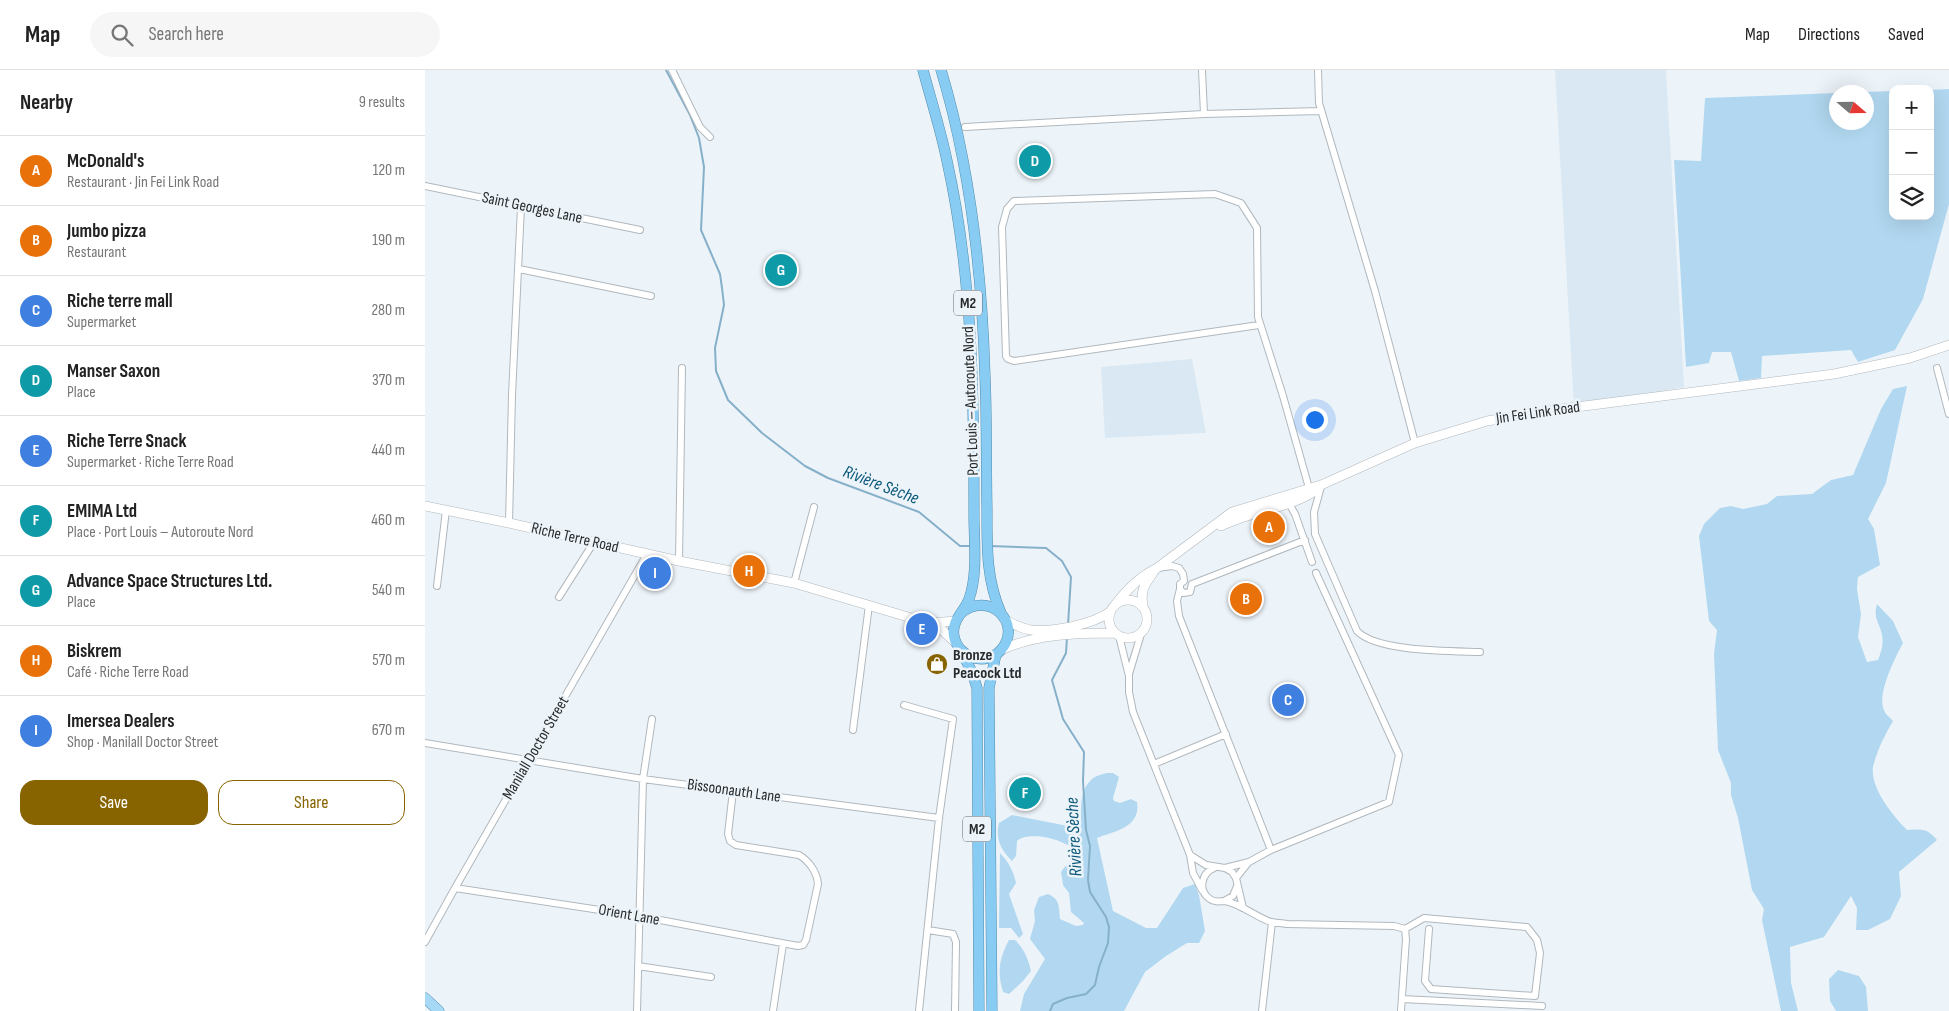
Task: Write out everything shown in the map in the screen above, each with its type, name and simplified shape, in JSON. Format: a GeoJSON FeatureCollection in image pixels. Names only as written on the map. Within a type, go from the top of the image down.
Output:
{"type":"FeatureCollection","features":[{"type":"Feature","properties":{"kind":"highway","name":"Port Louis – Autoroute Nord"},"geometry":{"type":"LineString","coordinates":[[923,70],[948,162],[968,299],[974,446],[974,555],[973,579],[969,599],[958,618]]}},
{"type":"Feature","properties":{"kind":"highway","name":"Port Louis – Autoroute Nord"},"geometry":{"type":"LineString","coordinates":[[941,70],[964,165],[979,270],[985,378],[987,539],[990,583],[1003,616]]}},
{"type":"Feature","properties":{"kind":"highway"},"geometry":{"type":"LineString","coordinates":[[958,618],[973,606],[980,604],[995,608],[1003,616]]}},
{"type":"Feature","properties":{"kind":"highway","name":"M2"},"geometry":{"type":"LineString","coordinates":[[992,1011],[989,688],[999,652],[1008,636],[1003,616]]}},
{"type":"Feature","properties":{"kind":"highway","name":"M2"},"geometry":{"type":"LineString","coordinates":[[958,618],[954,635],[958,647],[972,672],[977,688],[979,1011]]}},
{"type":"Feature","properties":{"kind":"highway"},"geometry":{"type":"LineString","coordinates":[[958,647],[969,656],[978,659],[987,658],[999,652]]}},
{"type":"Feature","properties":{"kind":"main road","name":"Jin Fei Link Road"},"geometry":{"type":"LineString","coordinates":[[1157,568],[1200,536],[1232,517],[1287,499],[1415,443],[1487,421],[1553,410],[1834,374],[1910,358],[1949,345]]}},
{"type":"Feature","properties":{"kind":"main road"},"geometry":{"type":"LineString","coordinates":[[1287,499],[1312,493],[1321,485]]}},
{"type":"Feature","properties":{"kind":"main road","name":"Riche Terre Road"},"geometry":{"type":"LineString","coordinates":[[425,506],[679,561],[794,583],[928,623]]}},
{"type":"Feature","properties":{"kind":"main road"},"geometry":{"type":"LineString","coordinates":[[999,652],[1016,644],[1049,637],[1092,632],[1117,635],[1127,639],[1135,638],[1145,629],[1147,618],[1143,606],[1142,589],[1157,568]]}},
{"type":"Feature","properties":{"kind":"main road"},"geometry":{"type":"LineString","coordinates":[[1117,635],[1110,627],[1109,619],[1113,608],[1126,591],[1144,574],[1157,568]]}},
{"type":"Feature","properties":{"kind":"main road"},"geometry":{"type":"LineString","coordinates":[[1003,616],[1030,630],[1058,628],[1092,622],[1120,602],[1132,600],[1143,606]]}},
{"type":"Feature","properties":{"kind":"main road"},"geometry":{"type":"LineString","coordinates":[[928,623],[944,623],[958,618]]}},
{"type":"Feature","properties":{"kind":"main road"},"geometry":{"type":"LineString","coordinates":[[928,623],[943,631],[958,647]]}},
{"type":"Feature","properties":{"kind":"main road"},"geometry":{"type":"LineString","coordinates":[[425,998],[437,1010]]}},
{"type":"Feature","properties":{"kind":"street"},"geometry":{"type":"LineString","coordinates":[[672,70],[701,127],[710,137]]}},
{"type":"Feature","properties":{"kind":"street"},"geometry":{"type":"LineString","coordinates":[[1202,70],[1204,114]]}},
{"type":"Feature","properties":{"kind":"street"},"geometry":{"type":"LineString","coordinates":[[1318,70],[1321,111],[1372,282],[1415,443]]}},
{"type":"Feature","properties":{"kind":"street"},"geometry":{"type":"LineString","coordinates":[[965,127],[1204,114],[1321,111]]}},
{"type":"Feature","properties":{"kind":"street","name":"Saint Georges Lane"},"geometry":{"type":"LineString","coordinates":[[425,186],[640,230]]}},
{"type":"Feature","properties":{"kind":"street"},"geometry":{"type":"LineString","coordinates":[[1259,325],[1014,361],[1008,359],[1006,356],[1002,227],[1007,209],[1015,201],[1215,194],[1241,203],[1257,228],[1259,325],[1273,362],[1309,488]]}},
{"type":"Feature","properties":{"kind":"street"},"geometry":{"type":"LineString","coordinates":[[509,523],[512,396],[521,206]]}},
{"type":"Feature","properties":{"kind":"street"},"geometry":{"type":"LineString","coordinates":[[519,269],[651,296]]}},
{"type":"Feature","properties":{"kind":"street"},"geometry":{"type":"LineString","coordinates":[[679,561],[682,368]]}},
{"type":"Feature","properties":{"kind":"street"},"geometry":{"type":"LineString","coordinates":[[1937,368],[1949,414]]}},
{"type":"Feature","properties":{"kind":"street"},"geometry":{"type":"LineString","coordinates":[[1321,485],[1315,512],[1315,534],[1357,631],[1363,638],[1373,642],[1426,651],[1480,652]]}},
{"type":"Feature","properties":{"kind":"street"},"geometry":{"type":"LineString","coordinates":[[1287,499],[1313,562]]}},
{"type":"Feature","properties":{"kind":"street"},"geometry":{"type":"LineString","coordinates":[[794,583],[814,507]]}},
{"type":"Feature","properties":{"kind":"street"},"geometry":{"type":"LineString","coordinates":[[437,586],[446,510]]}},
{"type":"Feature","properties":{"kind":"street"},"geometry":{"type":"LineString","coordinates":[[1192,584],[1305,540]]}},
{"type":"Feature","properties":{"kind":"street"},"geometry":{"type":"LineString","coordinates":[[559,596],[594,542]]}},
{"type":"Feature","properties":{"kind":"street","name":"Manilall Doctor Street"},"geometry":{"type":"LineString","coordinates":[[425,942],[647,554]]}},
{"type":"Feature","properties":{"kind":"street"},"geometry":{"type":"LineString","coordinates":[[1157,568],[1172,566],[1179,568],[1183,574],[1183,581],[1180,584],[1177,601],[1184,630],[1227,734],[1271,850]]}},
{"type":"Feature","properties":{"kind":"street"},"geometry":{"type":"LineString","coordinates":[[1190,855],[1214,868],[1225,868],[1249,862],[1271,850],[1389,802],[1399,755],[1316,573]]}},
{"type":"Feature","properties":{"kind":"street"},"geometry":{"type":"LineString","coordinates":[[1183,581],[1189,581],[1192,584]]}},
{"type":"Feature","properties":{"kind":"street"},"geometry":{"type":"LineString","coordinates":[[1178,609],[1187,594],[1192,590],[1192,584]]}},
{"type":"Feature","properties":{"kind":"street"},"geometry":{"type":"LineString","coordinates":[[1180,589],[1183,593],[1187,594]]}},
{"type":"Feature","properties":{"kind":"street"},"geometry":{"type":"LineString","coordinates":[[853,730],[869,605]]}},
{"type":"Feature","properties":{"kind":"street"},"geometry":{"type":"LineString","coordinates":[[1141,634],[1129,676],[1129,692],[1133,712],[1190,855],[1193,873],[1204,893],[1213,901],[1224,901],[1272,922],[1287,924],[1394,926],[1405,929],[1424,918],[1527,927],[1537,940],[1540,953],[1535,996],[1431,988],[1425,981],[1429,929]]}},
{"type":"Feature","properties":{"kind":"street"},"geometry":{"type":"LineString","coordinates":[[1117,635],[1129,676]]}},
{"type":"Feature","properties":{"kind":"street"},"geometry":{"type":"LineString","coordinates":[[904,705],[953,719],[939,818],[919,1011]]}},
{"type":"Feature","properties":{"kind":"street"},"geometry":{"type":"LineString","coordinates":[[637,1011],[643,779],[653,718]]}},
{"type":"Feature","properties":{"kind":"street"},"geometry":{"type":"LineString","coordinates":[[1154,764],[1227,734]]}},
{"type":"Feature","properties":{"kind":"street","name":"Bissoonauth Lane"},"geometry":{"type":"LineString","coordinates":[[425,743],[643,779],[939,818]]}},
{"type":"Feature","properties":{"kind":"street","name":"Orient Lane"},"geometry":{"type":"LineString","coordinates":[[455,888],[639,916],[783,944],[803,945],[818,884],[817,877],[807,860],[799,855],[736,845],[730,841],[728,834],[733,791]]}},
{"type":"Feature","properties":{"kind":"street"},"geometry":{"type":"LineString","coordinates":[[1224,901],[1233,896],[1236,881],[1249,862]]}},
{"type":"Feature","properties":{"kind":"street"},"geometry":{"type":"LineString","coordinates":[[1204,893],[1202,887],[1205,875],[1214,868]]}},
{"type":"Feature","properties":{"kind":"street"},"geometry":{"type":"LineString","coordinates":[[1225,868],[1232,872],[1243,908]]}},
{"type":"Feature","properties":{"kind":"street"},"geometry":{"type":"LineString","coordinates":[[1262,1011],[1272,922]]}},
{"type":"Feature","properties":{"kind":"street"},"geometry":{"type":"LineString","coordinates":[[1401,1011],[1405,929]]}},
{"type":"Feature","properties":{"kind":"street"},"geometry":{"type":"LineString","coordinates":[[928,930],[953,934],[956,942],[955,1011]]}},
{"type":"Feature","properties":{"kind":"street"},"geometry":{"type":"LineString","coordinates":[[773,1011],[783,944]]}},
{"type":"Feature","properties":{"kind":"street"},"geometry":{"type":"LineString","coordinates":[[638,966],[711,977]]}},
{"type":"Feature","properties":{"kind":"street"},"geometry":{"type":"LineString","coordinates":[[1402,999],[1542,1006]]}},
{"type":"Feature","properties":{"kind":"shaded area"},"geometry":{"type":"Polygon","coordinates":[[[1555,70],[1666,70],[1684,387],[1574,408],[1555,70]]]}},
{"type":"Feature","properties":{"kind":"shaded area"},"geometry":{"type":"Polygon","coordinates":[[[1949,89],[1949,204],[1923,299],[1895,350],[1858,362],[1851,350],[1762,356],[1761,378],[1739,381],[1731,352],[1712,352],[1709,363],[1686,367],[1674,160],[1701,161],[1705,98],[1829,93],[1829,130],[1874,130],[1874,92],[1889,91],[1889,220],[1934,220],[1934,90],[1949,89]]]}},
{"type":"Feature","properties":{"kind":"shaded area"},"geometry":{"type":"Polygon","coordinates":[[[1192,359],[1206,433],[1105,438],[1101,367],[1192,359]]]}},
{"type":"Feature","properties":{"kind":"shaded area"},"geometry":{"type":"Polygon","coordinates":[[[1907,386],[1886,483],[1868,519],[1874,529],[1880,565],[1858,577],[1857,589],[1861,614],[1858,637],[1867,662],[1878,660],[1883,642],[1876,617],[1877,604],[1893,621],[1903,643],[1891,667],[1884,688],[1883,705],[1886,713],[1893,721],[1877,755],[1873,767],[1873,775],[1875,784],[1884,801],[1907,830],[1924,830],[1937,840],[1899,872],[1901,896],[1890,919],[1868,930],[1856,930],[1857,908],[1851,896],[1824,937],[1790,947],[1791,983],[1798,1011],[1781,1011],[1762,920],[1764,909],[1752,890],[1738,818],[1731,795],[1731,783],[1718,750],[1714,654],[1717,630],[1709,621],[1699,536],[1704,524],[1720,508],[1731,506],[1743,509],[1767,504],[1777,496],[1812,494],[1831,480],[1853,475],[1881,409],[1893,389],[1907,386]]]}},
{"type":"Feature","properties":{"kind":"shaded area"},"geometry":{"type":"Polygon","coordinates":[[[1113,773],[1119,777],[1113,798],[1114,801],[1120,803],[1131,799],[1137,802],[1135,817],[1131,823],[1126,827],[1097,838],[1113,911],[1146,928],[1157,928],[1183,888],[1195,884],[1199,895],[1205,931],[1199,943],[1187,943],[1145,972],[1124,1011],[1020,1011],[1024,994],[1045,959],[1030,939],[1035,921],[1034,910],[1039,897],[1048,894],[1055,898],[1058,904],[1060,919],[1076,926],[1083,925],[1084,923],[1071,912],[1069,893],[1063,885],[1061,872],[1077,853],[1073,848],[1058,841],[1030,836],[1017,841],[1016,856],[1012,861],[1005,853],[998,839],[999,823],[1012,815],[1068,826],[1081,825],[1082,800],[1085,789],[1093,778],[1113,773]]]}},
{"type":"Feature","properties":{"kind":"shaded area"},"geometry":{"type":"Polygon","coordinates":[[[1000,853],[1010,867],[1016,883],[1009,894],[1023,934],[1019,938],[1011,928],[999,928],[1000,853]]]}},
{"type":"Feature","properties":{"kind":"shaded area"},"geometry":{"type":"Polygon","coordinates":[[[1009,940],[1015,940],[1021,947],[1031,971],[1009,994],[1003,992],[1000,966],[1009,940]]]}},
{"type":"Feature","properties":{"kind":"shaded area"},"geometry":{"type":"Polygon","coordinates":[[[1838,970],[1859,976],[1866,987],[1868,1011],[1836,1011],[1830,1001],[1829,979],[1838,970]]]}},
{"type":"Feature","properties":{"kind":"waterway","name":"Rivière Sèche"},"geometry":{"type":"LineString","coordinates":[[666,70],[690,115],[699,138],[704,167],[701,230],[720,274],[724,305],[715,348],[716,371],[728,400],[762,433],[805,466],[828,478],[919,512],[960,546],[970,546]]}},
{"type":"Feature","properties":{"kind":"waterway","name":"Rivière Sèche"},"geometry":{"type":"LineString","coordinates":[[990,546],[1046,548],[1062,561],[1071,577],[1068,625]]}},
{"type":"Feature","properties":{"kind":"waterway","name":"Rivière Sèche"},"geometry":{"type":"LineString","coordinates":[[1050,1011],[1053,1004],[1067,998],[1086,994],[1095,985],[1099,967],[1108,943],[1109,927],[1106,917],[1090,892],[1088,880],[1090,846],[1086,830],[1083,781],[1084,752],[1063,719],[1052,680],[1066,653],[1067,637]]}},
{"type":"Feature","properties":{"kind":"place","name":"Manser Saxon"},"geometry":{"type":"Point","coordinates":[1035,161]}},
{"type":"Feature","properties":{"kind":"place","name":"Advance Space Structures Ltd."},"geometry":{"type":"Point","coordinates":[781,270]}},
{"type":"Feature","properties":{"kind":"place","name":"McDonald's"},"geometry":{"type":"Point","coordinates":[1269,527]}},
{"type":"Feature","properties":{"kind":"place","name":"Biskrem"},"geometry":{"type":"Point","coordinates":[749,571]}},
{"type":"Feature","properties":{"kind":"place","name":"Imersea Dealers"},"geometry":{"type":"Point","coordinates":[655,573]}},
{"type":"Feature","properties":{"kind":"place","name":"Jumbo pizza"},"geometry":{"type":"Point","coordinates":[1246,599]}},
{"type":"Feature","properties":{"kind":"place","name":"Riche Terre Snack"},"geometry":{"type":"Point","coordinates":[922,629]}},
{"type":"Feature","properties":{"kind":"place","name":"Bronze Peacock Ltd"},"geometry":{"type":"Point","coordinates":[937,664]}},
{"type":"Feature","properties":{"kind":"place","name":"Riche terre mall"},"geometry":{"type":"Point","coordinates":[1288,700]}},
{"type":"Feature","properties":{"kind":"place","name":"EMIMA Ltd"},"geometry":{"type":"Point","coordinates":[1025,793]}}]}
